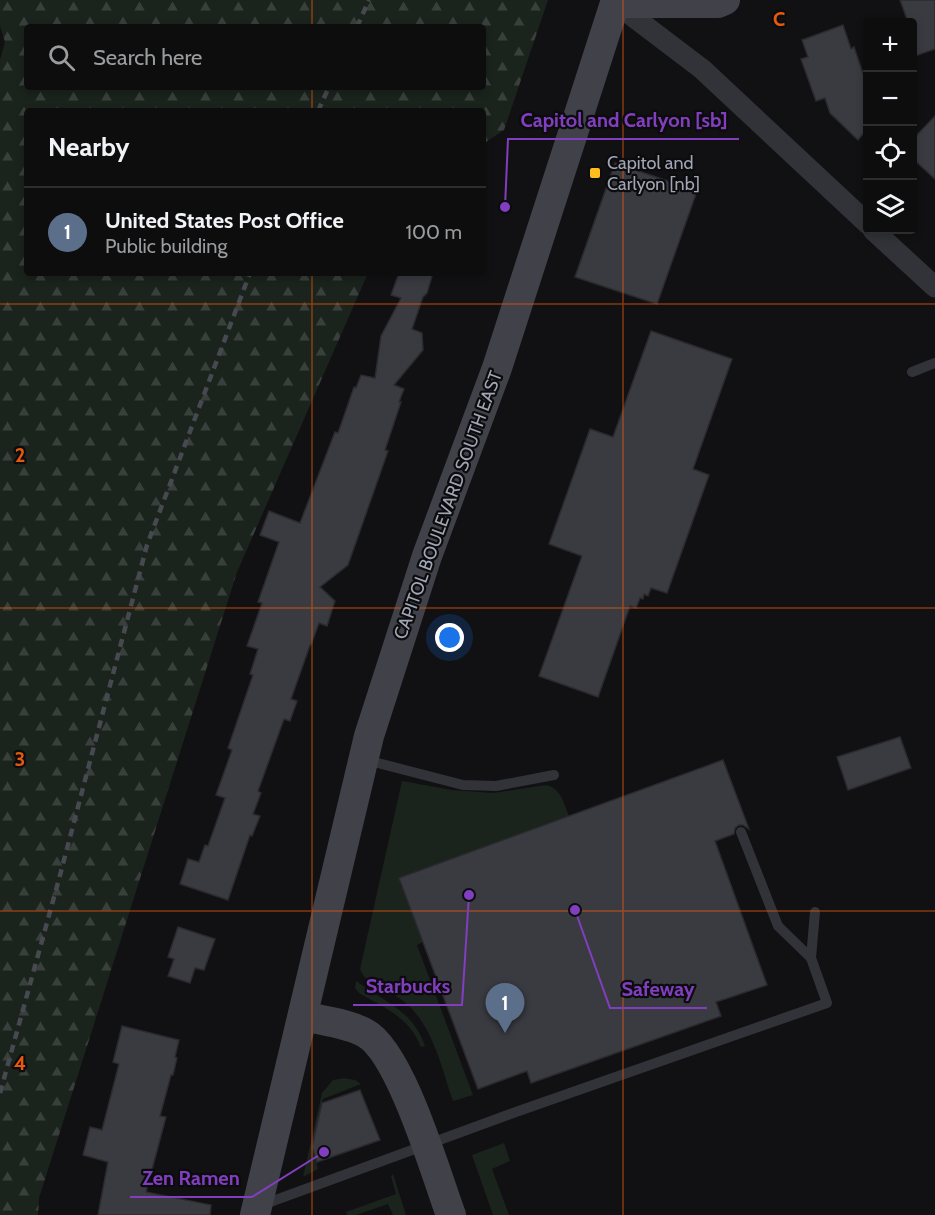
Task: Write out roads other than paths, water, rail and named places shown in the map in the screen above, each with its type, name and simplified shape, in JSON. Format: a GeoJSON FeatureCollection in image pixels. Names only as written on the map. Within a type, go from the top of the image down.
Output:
{"type":"FeatureCollection","features":[{"type":"Feature","properties":{"kind":"main road"},"geometry":{"type":"LineString","coordinates":[[616,2],[718,3],[725,0]]}},
{"type":"Feature","properties":{"kind":"main road","name":"CAPITOL BOULEVARD SOUTH EAST"},"geometry":{"type":"LineString","coordinates":[[256,1211],[369,736],[427,556],[497,368],[616,2]]}},
{"type":"Feature","properties":{"kind":"main road"},"geometry":{"type":"LineString","coordinates":[[303,1016],[351,1027],[365,1033],[381,1045],[407,1097],[451,1215]]}},
{"type":"Feature","properties":{"kind":"street"},"geometry":{"type":"LineString","coordinates":[[616,2],[702,69],[863,220]]}},
{"type":"Feature","properties":{"kind":"street"},"geometry":{"type":"LineString","coordinates":[[877,234],[935,287]]}},
{"type":"Feature","properties":{"kind":"lane"},"geometry":{"type":"LineString","coordinates":[[912,372],[935,363]]}},
{"type":"Feature","properties":{"kind":"lane"},"geometry":{"type":"LineString","coordinates":[[363,759],[462,785],[496,786],[554,775]]}},
{"type":"Feature","properties":{"kind":"lane"},"geometry":{"type":"LineString","coordinates":[[741,832],[778,926],[811,958]]}},
{"type":"Feature","properties":{"kind":"lane"},"geometry":{"type":"LineString","coordinates":[[256,1211],[513,1113],[827,1003],[811,958],[815,912]]}},
{"type":"Feature","properties":{"kind":"railway"},"geometry":{"type":"LineString","coordinates":[[358,24],[369,0]]}},
{"type":"Feature","properties":{"kind":"railway"},"geometry":{"type":"LineString","coordinates":[[319,108],[328,90]]}},
{"type":"Feature","properties":{"kind":"railway"},"geometry":{"type":"LineString","coordinates":[[0,1093],[147,545],[249,276]]}},
{"type":"Feature","properties":{"kind":"place","name":"Capitol and Carlyon [nb]"},"geometry":{"type":"Point","coordinates":[595,173]}},
{"type":"Feature","properties":{"kind":"place","name":"Capitol and Carlyon [sb]"},"geometry":{"type":"Point","coordinates":[505,207]}},
{"type":"Feature","properties":{"kind":"place","name":"Starbucks"},"geometry":{"type":"Point","coordinates":[469,895]}},
{"type":"Feature","properties":{"kind":"place","name":"Safeway"},"geometry":{"type":"Point","coordinates":[575,910]}},
{"type":"Feature","properties":{"kind":"place","name":"United States Post Office"},"geometry":{"type":"Point","coordinates":[505,1033]}},
{"type":"Feature","properties":{"kind":"place","name":"Zen Ramen"},"geometry":{"type":"Point","coordinates":[324,1152]}}]}
